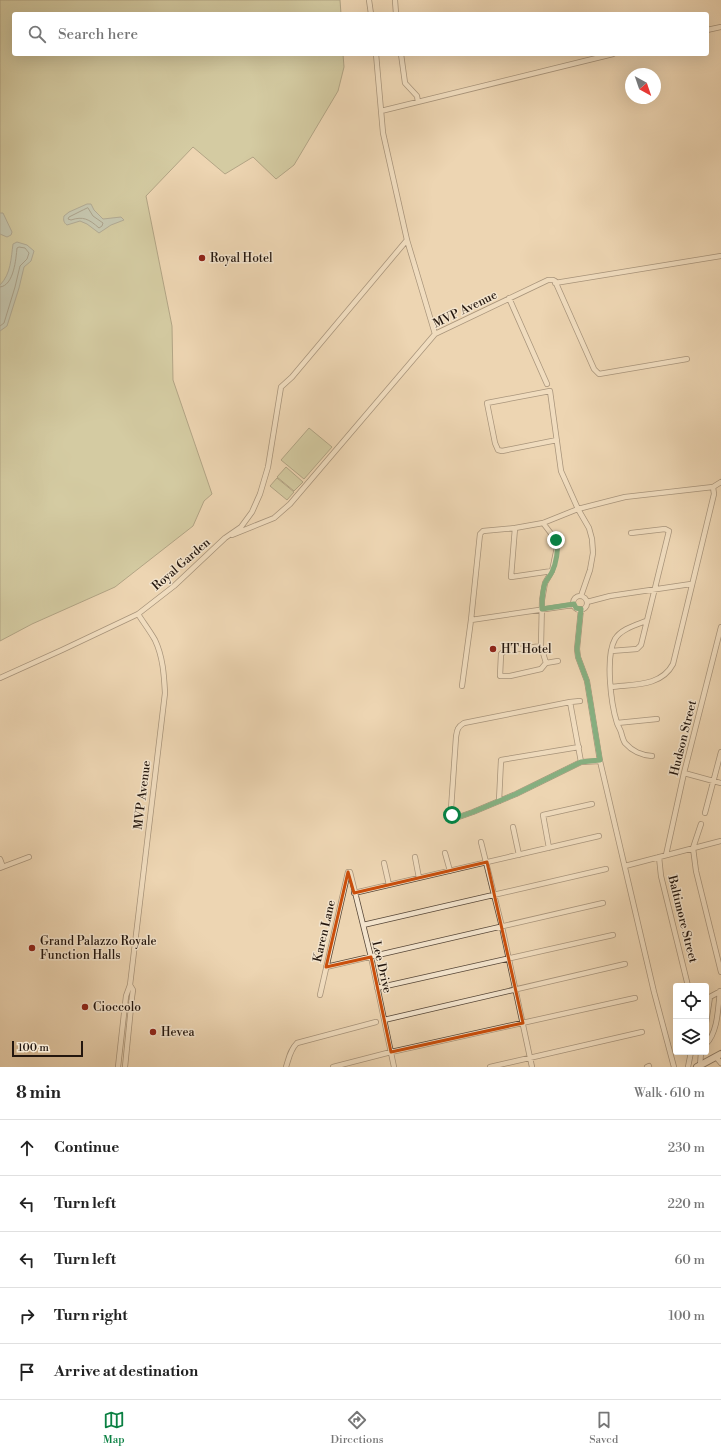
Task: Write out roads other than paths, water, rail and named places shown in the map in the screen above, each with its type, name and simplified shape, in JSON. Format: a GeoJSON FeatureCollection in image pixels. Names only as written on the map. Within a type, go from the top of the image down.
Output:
{"type":"FeatureCollection","features":[{"type":"Feature","properties":{"kind":"street"},"geometry":{"type":"LineString","coordinates":[[369,0],[371,12]]}},
{"type":"Feature","properties":{"kind":"street"},"geometry":{"type":"LineString","coordinates":[[395,0],[396,12]]}},
{"type":"Feature","properties":{"kind":"street"},"geometry":{"type":"LineString","coordinates":[[709,30],[721,27]]}},
{"type":"Feature","properties":{"kind":"street"},"geometry":{"type":"LineString","coordinates":[[376,56],[383,133],[407,240],[435,334]]}},
{"type":"Feature","properties":{"kind":"street"},"geometry":{"type":"LineString","coordinates":[[401,56],[405,83],[417,96],[418,102]]}},
{"type":"Feature","properties":{"kind":"street"},"geometry":{"type":"LineString","coordinates":[[381,111],[605,56]]}},
{"type":"Feature","properties":{"kind":"street","name":"Royal Garden"},"geometry":{"type":"LineString","coordinates":[[0,678],[138,614],[174,586],[225,538],[241,526],[252,512],[260,494],[268,467],[282,387],[407,240]]}},
{"type":"Feature","properties":{"kind":"street"},"geometry":{"type":"LineString","coordinates":[[687,359],[604,374],[597,373],[555,283],[721,256]]}},
{"type":"Feature","properties":{"kind":"street","name":"MVP Avenue"},"geometry":{"type":"LineString","coordinates":[[225,538],[274,518],[290,504],[435,334],[551,279],[555,283]]}},
{"type":"Feature","properties":{"kind":"street"},"geometry":{"type":"LineString","coordinates":[[509,298],[547,384]]}},
{"type":"Feature","properties":{"kind":"street"},"geometry":{"type":"LineString","coordinates":[[557,440],[502,452],[498,450],[495,443],[487,403],[550,391],[557,440],[561,471],[578,509],[592,534],[594,553],[581,596]]}},
{"type":"Feature","properties":{"kind":"street"},"geometry":{"type":"LineString","coordinates":[[462,686],[472,620],[480,534],[482,531],[486,529],[515,528],[543,523],[578,509],[625,497],[713,488],[721,482]]}},
{"type":"Feature","properties":{"kind":"street"},"geometry":{"type":"LineString","coordinates":[[611,687],[651,682],[660,678],[673,664],[691,584],[714,494],[713,488]]}},
{"type":"Feature","properties":{"kind":"street"},"geometry":{"type":"LineString","coordinates":[[543,523],[557,543],[557,550],[552,571],[545,583],[542,600],[541,646],[546,663]]}},
{"type":"Feature","properties":{"kind":"street"},"geometry":{"type":"LineString","coordinates":[[515,528],[511,578],[552,571]]}},
{"type":"Feature","properties":{"kind":"street"},"geometry":{"type":"LineString","coordinates":[[611,651],[640,648],[643,642],[646,622],[669,531],[665,529],[631,533]]}},
{"type":"Feature","properties":{"kind":"street"},"geometry":{"type":"LineString","coordinates":[[674,1067],[654,992],[600,760],[587,681],[578,657],[577,649],[581,609],[584,608],[587,602],[610,596],[691,584]]}},
{"type":"Feature","properties":{"kind":"street"},"geometry":{"type":"LineString","coordinates":[[581,596],[586,599],[587,602]]}},
{"type":"Feature","properties":{"kind":"street"},"geometry":{"type":"LineString","coordinates":[[581,596],[575,598],[574,604],[576,608],[581,609]]}},
{"type":"Feature","properties":{"kind":"street"},"geometry":{"type":"LineString","coordinates":[[472,620],[574,604]]}},
{"type":"Feature","properties":{"kind":"street","name":"MVP Avenue"},"geometry":{"type":"LineString","coordinates":[[118,1067],[126,996],[130,985],[165,694],[162,659],[155,640],[138,614]]}},
{"type":"Feature","properties":{"kind":"street"},"geometry":{"type":"LineString","coordinates":[[646,622],[630,628],[619,635],[615,640],[611,651],[609,669],[617,723],[624,740],[630,748],[641,755],[652,756]]}},
{"type":"Feature","properties":{"kind":"street","name":"Hudson Street"},"geometry":{"type":"LineString","coordinates":[[666,855],[684,773],[721,630]]}},
{"type":"Feature","properties":{"kind":"street"},"geometry":{"type":"LineString","coordinates":[[541,646],[505,651],[501,654],[500,678],[541,669],[546,663],[558,661]]}},
{"type":"Feature","properties":{"kind":"street"},"geometry":{"type":"LineString","coordinates":[[580,701],[464,723],[458,727],[451,809],[452,817],[456,818],[499,801],[581,762],[600,760]]}},
{"type":"Feature","properties":{"kind":"street"},"geometry":{"type":"LineString","coordinates":[[570,702],[581,762]]}},
{"type":"Feature","properties":{"kind":"street"},"geometry":{"type":"LineString","coordinates":[[617,723],[658,719]]}},
{"type":"Feature","properties":{"kind":"street"},"geometry":{"type":"LineString","coordinates":[[499,801],[501,760],[579,747]]}},
{"type":"Feature","properties":{"kind":"street"},"geometry":{"type":"LineString","coordinates":[[705,813],[721,752]]}},
{"type":"Feature","properties":{"kind":"street"},"geometry":{"type":"LineString","coordinates":[[684,773],[721,783]]}},
{"type":"Feature","properties":{"kind":"street"},"geometry":{"type":"LineString","coordinates":[[549,848],[543,815],[592,804]]}},
{"type":"Feature","properties":{"kind":"street"},"geometry":{"type":"LineString","coordinates":[[702,824],[693,848],[696,871],[721,972]]}},
{"type":"Feature","properties":{"kind":"street"},"geometry":{"type":"LineString","coordinates":[[513,827],[519,855]]}},
{"type":"Feature","properties":{"kind":"street"},"geometry":{"type":"LineString","coordinates":[[354,892],[599,836]]}},
{"type":"Feature","properties":{"kind":"street"},"geometry":{"type":"LineString","coordinates":[[625,866],[721,841]]}},
{"type":"Feature","properties":{"kind":"street"},"geometry":{"type":"LineString","coordinates":[[481,842],[502,927],[532,1067]]}},
{"type":"Feature","properties":{"kind":"street"},"geometry":{"type":"LineString","coordinates":[[446,853],[450,871]]}},
{"type":"Feature","properties":{"kind":"street"},"geometry":{"type":"LineString","coordinates":[[0,859],[2,867],[29,857]]}},
{"type":"Feature","properties":{"kind":"street"},"geometry":{"type":"LineString","coordinates":[[415,857],[419,878]]}},
{"type":"Feature","properties":{"kind":"street","name":"Baltimore Street"},"geometry":{"type":"LineString","coordinates":[[659,857],[661,876],[687,983]]}},
{"type":"Feature","properties":{"kind":"street"},"geometry":{"type":"LineString","coordinates":[[384,863],[389,884]]}},
{"type":"Feature","properties":{"kind":"street"},"geometry":{"type":"LineString","coordinates":[[363,925],[606,869]]}},
{"type":"Feature","properties":{"kind":"street","name":"Lee Drive"},"geometry":{"type":"LineString","coordinates":[[349,872],[371,958],[394,1067]]}},
{"type":"Feature","properties":{"kind":"street","name":"Karen Lane"},"geometry":{"type":"LineString","coordinates":[[320,995],[349,872]]}},
{"type":"Feature","properties":{"kind":"street"},"geometry":{"type":"LineString","coordinates":[[326,968],[603,903]]}},
{"type":"Feature","properties":{"kind":"street"},"geometry":{"type":"LineString","coordinates":[[377,988],[614,935]]}},
{"type":"Feature","properties":{"kind":"street"},"geometry":{"type":"LineString","coordinates":[[384,1020],[625,964]]}},
{"type":"Feature","properties":{"kind":"street","name":"MVP Avenue"},"geometry":{"type":"LineString","coordinates":[[125,1067],[133,990],[130,985]]}},
{"type":"Feature","properties":{"kind":"street"},"geometry":{"type":"LineString","coordinates":[[709,997],[721,991]]}},
{"type":"Feature","properties":{"kind":"street"},"geometry":{"type":"LineString","coordinates":[[709,1041],[714,1031],[721,991]]}},
{"type":"Feature","properties":{"kind":"street"},"geometry":{"type":"LineString","coordinates":[[334,1067],[390,1052],[635,998]]}},
{"type":"Feature","properties":{"kind":"street"},"geometry":{"type":"LineString","coordinates":[[286,1067],[290,1053],[297,1043],[376,1022]]}},
{"type":"Feature","properties":{"kind":"street"},"geometry":{"type":"LineString","coordinates":[[490,1067],[642,1032]]}},
{"type":"Feature","properties":{"kind":"street"},"geometry":{"type":"LineString","coordinates":[[688,1067],[690,1055]]}},
{"type":"Feature","properties":{"kind":"street"},"geometry":{"type":"LineString","coordinates":[[698,1066],[700,1055]]}},
{"type":"Feature","properties":{"kind":"street"},"geometry":{"type":"LineString","coordinates":[[698,1066],[720,1055],[721,1063]]}},
{"type":"Feature","properties":{"kind":"water"},"geometry":{"type":"Polygon","coordinates":[[[87,204],[91,204],[94,210],[103,219],[121,217],[124,220],[111,225],[99,233],[87,224],[80,221],[67,225],[65,223],[64,216],[69,212],[87,204]]]}},
{"type":"Feature","properties":{"kind":"water"},"geometry":{"type":"Polygon","coordinates":[[[0,213],[3,213],[12,232],[11,235],[7,237],[0,234],[0,213]]]}},
{"type":"Feature","properties":{"kind":"water"},"geometry":{"type":"Polygon","coordinates":[[[17,242],[27,245],[34,251],[31,261],[24,267],[7,326],[0,331],[0,285],[4,281],[8,271],[13,244],[17,242]]]}},
{"type":"Feature","properties":{"kind":"place","name":"Royal Hotel"},"geometry":{"type":"Point","coordinates":[202,258]}},
{"type":"Feature","properties":{"kind":"place","name":"HT Hotel"},"geometry":{"type":"Point","coordinates":[493,649]}},
{"type":"Feature","properties":{"kind":"place","name":"Grand Palazzo Royale Function Halls"},"geometry":{"type":"Point","coordinates":[32,948]}},
{"type":"Feature","properties":{"kind":"place","name":"Cioccolo"},"geometry":{"type":"Point","coordinates":[85,1007]}},
{"type":"Feature","properties":{"kind":"place","name":"Hevea"},"geometry":{"type":"Point","coordinates":[153,1032]}}]}
